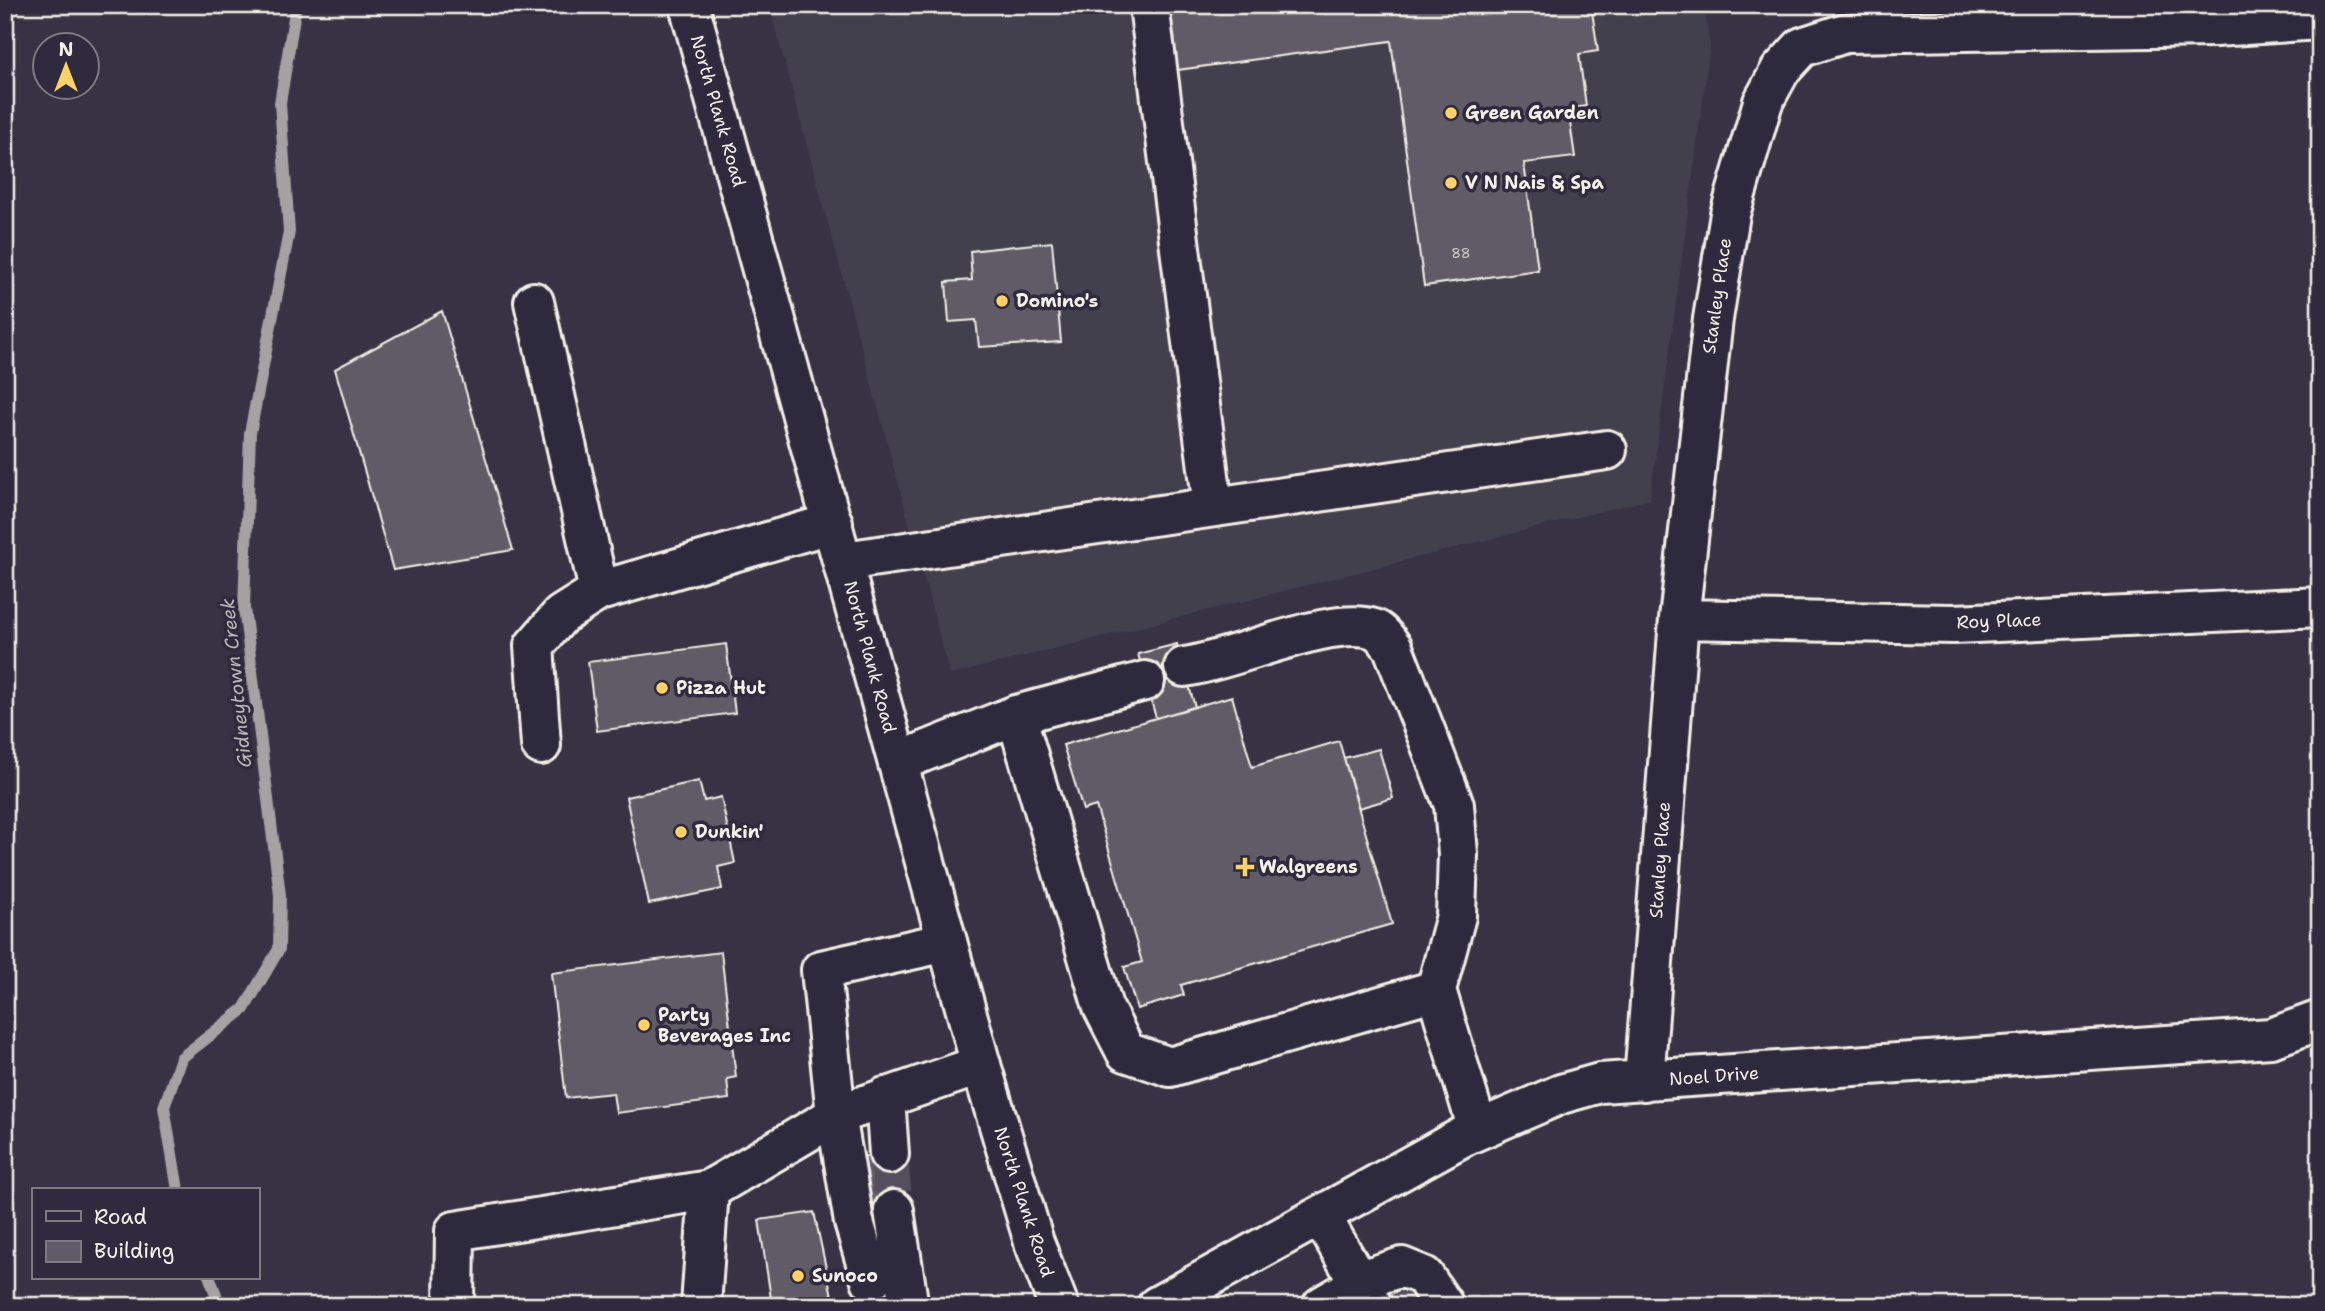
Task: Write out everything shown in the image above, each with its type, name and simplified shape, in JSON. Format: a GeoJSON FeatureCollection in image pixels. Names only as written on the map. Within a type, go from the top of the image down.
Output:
{"type":"FeatureCollection","features":[{"type":"Feature","properties":{"kind":"street","name":"North Plank Road"},"geometry":{"type":"LineString","coordinates":[[689,5],[981,1065],[1034,1242],[1059,1306]]}},
{"type":"Feature","properties":{"kind":"street"},"geometry":{"type":"LineString","coordinates":[[1149,5],[1213,507]]}},
{"type":"Feature","properties":{"kind":"street","name":"Stanley Place"},"geometry":{"type":"LineString","coordinates":[[1644,1081],[1679,619],[1713,319],[1730,214],[1763,102],[1780,71],[1802,47],[1844,33],[2215,27],[2320,20]]}},
{"type":"Feature","properties":{"kind":"street"},"geometry":{"type":"LineString","coordinates":[[534,302],[599,591]]}},
{"type":"Feature","properties":{"kind":"street"},"geometry":{"type":"LineString","coordinates":[[844,561],[1607,450]]}},
{"type":"Feature","properties":{"kind":"street"},"geometry":{"type":"LineString","coordinates":[[541,745],[534,646],[561,615],[599,591],[833,523]]}},
{"type":"Feature","properties":{"kind":"street","name":"Roy Place"},"geometry":{"type":"LineString","coordinates":[[1679,619],[1955,624],[2320,607]]}},
{"type":"Feature","properties":{"kind":"street"},"geometry":{"type":"LineString","coordinates":[[1184,667],[1209,664],[1350,625],[1377,629],[1393,648],[1454,804],[1458,854],[1456,916],[1436,990],[1478,1130]]}},
{"type":"Feature","properties":{"kind":"street"},"geometry":{"type":"LineString","coordinates":[[898,762],[1016,715],[1145,681]]}},
{"type":"Feature","properties":{"kind":"street"},"geometry":{"type":"LineString","coordinates":[[1016,715],[1103,1007],[1126,1052],[1170,1067],[1436,990]]}},
{"type":"Feature","properties":{"kind":"street"},"geometry":{"type":"LineString","coordinates":[[885,1288],[854,1222],[836,1115],[821,970],[947,942]]}},
{"type":"Feature","properties":{"kind":"street","name":"Noel Drive"},"geometry":{"type":"LineString","coordinates":[[1157,1306],[1478,1130],[1561,1094],[1600,1083],[2271,1038],[2320,1020]]}},
{"type":"Feature","properties":{"kind":"street"},"geometry":{"type":"LineString","coordinates":[[454,1306],[455,1231],[709,1190],[836,1115],[981,1065]]}},
{"type":"Feature","properties":{"kind":"street"},"geometry":{"type":"LineString","coordinates":[[885,1097],[889,1154]]}},
{"type":"Feature","properties":{"kind":"street"},"geometry":{"type":"LineString","coordinates":[[701,1306],[709,1190]]}},
{"type":"Feature","properties":{"kind":"street"},"geometry":{"type":"LineString","coordinates":[[885,1288],[894,1210]]}},
{"type":"Feature","properties":{"kind":"street"},"geometry":{"type":"LineString","coordinates":[[1321,1216],[1378,1289]]}},
{"type":"Feature","properties":{"kind":"street"},"geometry":{"type":"LineString","coordinates":[[1322,1306],[1378,1289],[1402,1267],[1424,1276],[1444,1306]]}},
{"type":"Feature","properties":{"kind":"path"},"geometry":{"type":"LineString","coordinates":[[5,18],[28,5]]}},
{"type":"Feature","properties":{"kind":"shaded area"},"geometry":{"type":"Polygon","coordinates":[[[769,5],[1704,5],[1710,46],[1650,499],[950,675],[769,5]]]}},
{"type":"Feature","properties":{"kind":"building"},"geometry":{"type":"Polygon","coordinates":[[[1161,5],[1591,5],[1598,51],[1579,54],[1586,106],[1568,109],[1575,157],[1524,163],[1538,270],[1424,286],[1391,41],[1170,71],[1161,5]]]}},
{"type":"Feature","properties":{"kind":"building","name":"Domino's"},"geometry":{"type":"Polygon","coordinates":[[[1052,242],[1061,342],[979,347],[976,320],[949,322],[946,282],[972,280],[970,251],[1052,242]]]}},
{"type":"Feature","properties":{"kind":"building"},"geometry":{"type":"Polygon","coordinates":[[[442,311],[513,550],[393,570],[335,369],[442,311]]]}},
{"type":"Feature","properties":{"kind":"building","name":"Pizza Hut"},"geometry":{"type":"Polygon","coordinates":[[[726,644],[735,713],[597,731],[588,662],[726,644]]]}},
{"type":"Feature","properties":{"kind":"building"},"geometry":{"type":"Polygon","coordinates":[[[1177,644],[1195,707],[1156,718],[1138,654],[1177,644]]]}},
{"type":"Feature","properties":{"kind":"building","name":"Walgreens"},"geometry":{"type":"Polygon","coordinates":[[[1232,696],[1252,767],[1339,741],[1392,924],[1181,985],[1184,995],[1137,1009],[1124,967],[1142,962],[1096,806],[1083,810],[1063,745],[1232,696]]]}},
{"type":"Feature","properties":{"kind":"building"},"geometry":{"type":"Polygon","coordinates":[[[1379,749],[1393,798],[1359,808],[1344,758],[1379,749]]]}},
{"type":"Feature","properties":{"kind":"building","name":"Dunkin'"},"geometry":{"type":"Polygon","coordinates":[[[699,781],[704,801],[721,797],[735,863],[718,867],[722,889],[649,904],[626,797],[699,781]]]}},
{"type":"Feature","properties":{"kind":"building","name":"Party Beverages Inc"},"geometry":{"type":"Polygon","coordinates":[[[721,952],[736,1077],[727,1079],[729,1099],[616,1113],[613,1093],[566,1098],[551,973],[721,952]]]}},
{"type":"Feature","properties":{"kind":"building","name":"Sunoco"},"geometry":{"type":"Polygon","coordinates":[[[897,1152],[903,1209],[859,1214],[852,1158],[897,1152]]]}},
{"type":"Feature","properties":{"kind":"building","name":"Sunoco"},"geometry":{"type":"Polygon","coordinates":[[[814,1212],[832,1296],[772,1305],[759,1220],[814,1212]]]}},
{"type":"Feature","properties":{"kind":"building"},"geometry":{"type":"Polygon","coordinates":[[[1408,1286],[1419,1306],[1373,1306],[1397,1292],[1408,1286]]]}},
{"type":"Feature","properties":{"kind":"building","name":"Sunoco"},"geometry":{"type":"Polygon","coordinates":[[[879,1289],[918,1305],[873,1306],[879,1289]]]}},
{"type":"Feature","properties":{"kind":"waterway","name":"Gidneytown Creek"},"geometry":{"type":"LineString","coordinates":[[178,1188],[164,1107],[181,1058],[244,1009],[279,949],[280,895],[244,608],[250,433],[289,232],[280,103],[296,5]]}},
{"type":"Feature","properties":{"kind":"waterway","name":"Gidneytown Creek"},"geometry":{"type":"LineString","coordinates":[[211,1280],[220,1306]]}},
{"type":"Feature","properties":{"kind":"tunnel"},"geometry":{"type":"LineString","coordinates":[[889,1154],[894,1210]]}},
{"type":"Feature","properties":{"kind":"tunnel"},"geometry":{"type":"LineString","coordinates":[[1397,1292],[1405,1306]]}},
{"type":"Feature","properties":{"kind":"place","name":"Green Garden"},"geometry":{"type":"Point","coordinates":[1451,113]}},
{"type":"Feature","properties":{"kind":"place","name":"V N Nais & Spa"},"geometry":{"type":"Point","coordinates":[1451,183]}},
{"type":"Feature","properties":{"kind":"place","name":"Domino's"},"geometry":{"type":"Point","coordinates":[1002,301]}},
{"type":"Feature","properties":{"kind":"place","name":"Pizza Hut"},"geometry":{"type":"Point","coordinates":[662,688]}},
{"type":"Feature","properties":{"kind":"place","name":"Dunkin'"},"geometry":{"type":"Point","coordinates":[681,832]}},
{"type":"Feature","properties":{"kind":"place","name":"Walgreens"},"geometry":{"type":"Point","coordinates":[1245,867]}},
{"type":"Feature","properties":{"kind":"place","name":"Party Beverages Inc"},"geometry":{"type":"Point","coordinates":[644,1025]}},
{"type":"Feature","properties":{"kind":"place","name":"Sunoco"},"geometry":{"type":"Point","coordinates":[798,1276]}}]}
